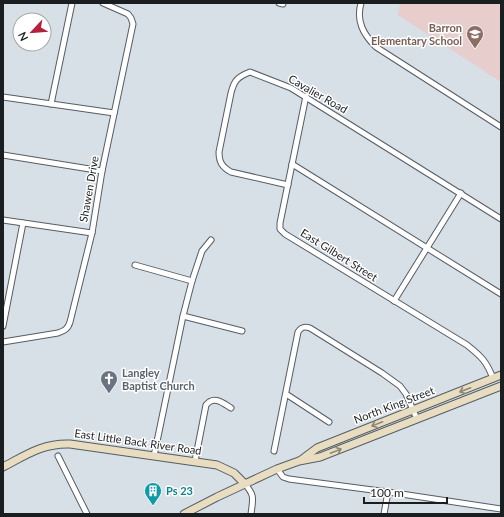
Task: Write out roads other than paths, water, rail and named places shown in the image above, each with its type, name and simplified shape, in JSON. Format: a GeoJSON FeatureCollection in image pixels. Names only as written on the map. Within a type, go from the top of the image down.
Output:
{"type":"FeatureCollection","features":[{"type":"Feature","properties":{"kind":"main road","name":"North King Street"},"geometry":{"type":"LineString","coordinates":[[299,461],[317,448],[501,375]]}},
{"type":"Feature","properties":{"kind":"main road","name":"North King Street"},"geometry":{"type":"LineString","coordinates":[[184,514],[277,469],[299,461],[320,457],[501,386]]}},
{"type":"Feature","properties":{"kind":"main road","name":"East Little Back River Road"},"geometry":{"type":"LineString","coordinates":[[3,467],[35,450],[58,444],[70,444],[223,466],[234,473],[245,484]]}},
{"type":"Feature","properties":{"kind":"street"},"geometry":{"type":"LineString","coordinates":[[51,104],[72,3]]}},
{"type":"Feature","properties":{"kind":"street","name":"Shawen Drive"},"geometry":{"type":"LineString","coordinates":[[3,342],[58,333],[64,331],[70,322],[92,233],[102,171],[133,24],[128,14],[103,3]]}},
{"type":"Feature","properties":{"kind":"street"},"geometry":{"type":"LineString","coordinates":[[279,3],[283,3]]}},
{"type":"Feature","properties":{"kind":"street"},"geometry":{"type":"LineString","coordinates":[[360,3],[360,21],[363,31],[376,47],[501,127]]}},
{"type":"Feature","properties":{"kind":"street","name":"Cavalier Road"},"geometry":{"type":"LineString","coordinates":[[288,185],[231,172],[225,169],[221,164],[219,152],[233,85],[238,78],[244,74],[250,72],[291,88],[306,96],[501,219]]}},
{"type":"Feature","properties":{"kind":"street"},"geometry":{"type":"LineString","coordinates":[[3,96],[114,113]]}},
{"type":"Feature","properties":{"kind":"street","name":"East Gilbert Street"},"geometry":{"type":"LineString","coordinates":[[306,96],[280,229],[285,234],[472,350],[487,364],[493,378]]}},
{"type":"Feature","properties":{"kind":"street"},"geometry":{"type":"LineString","coordinates":[[3,156],[102,171]]}},
{"type":"Feature","properties":{"kind":"street"},"geometry":{"type":"LineString","coordinates":[[292,164],[501,294]]}},
{"type":"Feature","properties":{"kind":"street"},"geometry":{"type":"LineString","coordinates":[[394,301],[461,194]]}},
{"type":"Feature","properties":{"kind":"street"},"geometry":{"type":"LineString","coordinates":[[3,220],[92,233]]}},
{"type":"Feature","properties":{"kind":"street"},"geometry":{"type":"LineString","coordinates":[[3,326],[23,223]]}},
{"type":"Feature","properties":{"kind":"street"},"geometry":{"type":"LineString","coordinates":[[154,456],[183,316],[192,281],[202,251],[211,240]]}},
{"type":"Feature","properties":{"kind":"street"},"geometry":{"type":"LineString","coordinates":[[135,265],[192,281]]}},
{"type":"Feature","properties":{"kind":"street"},"geometry":{"type":"LineString","coordinates":[[183,316],[242,330]]}},
{"type":"Feature","properties":{"kind":"street"},"geometry":{"type":"LineString","coordinates":[[274,451],[298,332],[299,329],[306,326],[395,381],[406,394],[417,419]]}},
{"type":"Feature","properties":{"kind":"street"},"geometry":{"type":"LineString","coordinates":[[286,394],[329,422]]}},
{"type":"Feature","properties":{"kind":"street"},"geometry":{"type":"LineString","coordinates":[[195,461],[206,405],[208,402],[211,400],[219,401],[231,408]]}},
{"type":"Feature","properties":{"kind":"street"},"geometry":{"type":"LineString","coordinates":[[58,456],[87,514]]}},
{"type":"Feature","properties":{"kind":"street"},"geometry":{"type":"LineString","coordinates":[[277,469],[283,477],[289,479],[388,492],[501,510]]}},
{"type":"Feature","properties":{"kind":"street"},"geometry":{"type":"LineString","coordinates":[[245,484],[252,494],[251,514]]}},
{"type":"Feature","properties":{"kind":"street"},"geometry":{"type":"LineString","coordinates":[[384,514],[388,492]]}},
{"type":"Feature","properties":{"kind":"place","name":"Barron Elementary School"},"geometry":{"type":"Point","coordinates":[475,49]}},
{"type":"Feature","properties":{"kind":"place","name":"Langley Baptist Church"},"geometry":{"type":"Point","coordinates":[109,394]}},
{"type":"Feature","properties":{"kind":"place","name":"Ps 23"},"geometry":{"type":"Point","coordinates":[153,506]}}]}
